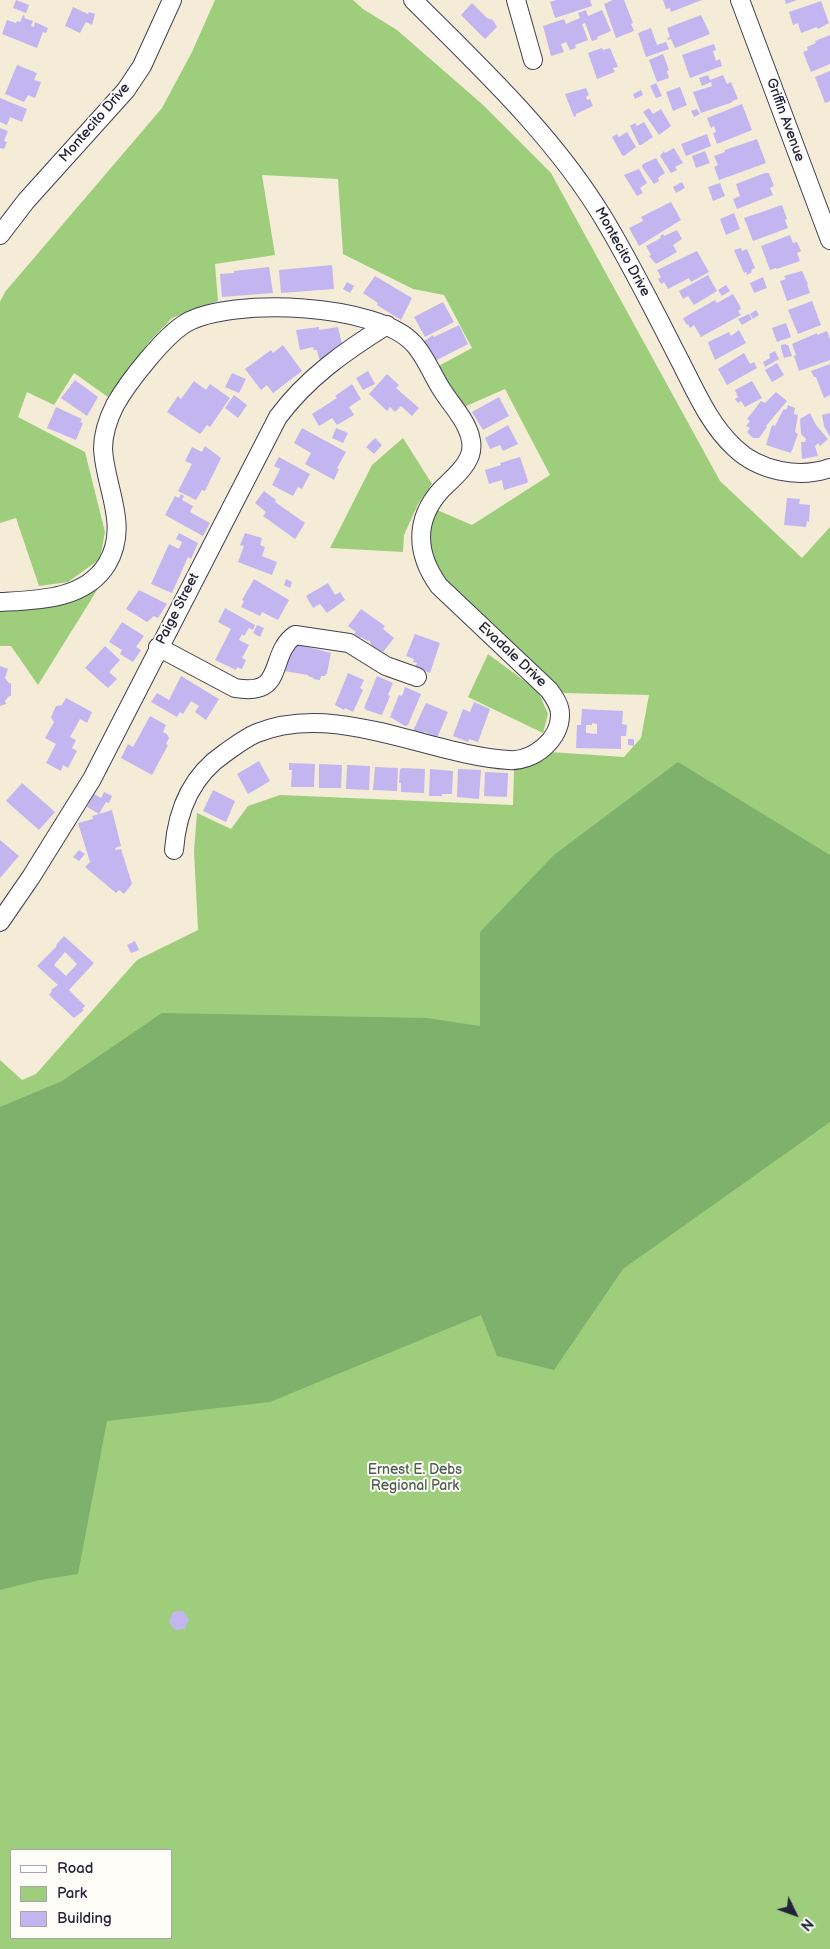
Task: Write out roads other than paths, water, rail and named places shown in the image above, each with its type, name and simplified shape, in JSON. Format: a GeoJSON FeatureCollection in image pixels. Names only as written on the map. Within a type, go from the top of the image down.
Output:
{"type":"FeatureCollection","features":[{"type":"Feature","properties":{"kind":"street","name":"Montecito Drive"},"geometry":{"type":"LineString","coordinates":[[0,235],[26,201],[126,90],[142,66],[172,0]]}},
{"type":"Feature","properties":{"kind":"street","name":"Montecito Drive"},"geometry":{"type":"LineString","coordinates":[[413,0],[538,128],[581,182],[628,261],[708,416],[734,448],[746,458],[771,469],[803,473],[830,468]]}},
{"type":"Feature","properties":{"kind":"street"},"geometry":{"type":"LineString","coordinates":[[516,0],[534,60]]}},
{"type":"Feature","properties":{"kind":"street","name":"Griffin Avenue"},"geometry":{"type":"LineString","coordinates":[[740,0],[830,240]]}},
{"type":"Feature","properties":{"kind":"street","name":"Evadale Drive"},"geometry":{"type":"LineString","coordinates":[[0,602],[52,598],[74,592],[88,585],[107,565],[113,552],[116,538],[117,517],[105,459],[104,432],[117,403],[157,348],[172,333],[186,323],[203,315],[224,310],[280,308],[328,311],[357,317],[401,332],[413,342],[422,354],[443,392],[468,429],[471,443],[470,455],[463,468],[439,492],[422,522],[423,557],[429,572],[438,586],[549,690],[556,700],[560,713],[558,727],[538,752],[526,759],[511,760],[478,756],[394,735],[333,724],[300,723],[256,734],[217,758],[202,773],[181,808],[174,850]]}},
{"type":"Feature","properties":{"kind":"street","name":"Paige Street"},"geometry":{"type":"LineString","coordinates":[[0,922],[36,870],[92,779],[278,417],[293,396],[314,376],[336,358],[386,326]]}},
{"type":"Feature","properties":{"kind":"street"},"geometry":{"type":"LineString","coordinates":[[158,648],[235,688],[256,689],[264,685],[272,677],[289,639],[295,635],[349,643],[386,666],[417,677]]}},
{"type":"Feature","properties":{"kind":"park label","name":"Ernest E. Debs Regional Park"},"geometry":{"type":"Point","coordinates":[415,1478]}}]}
